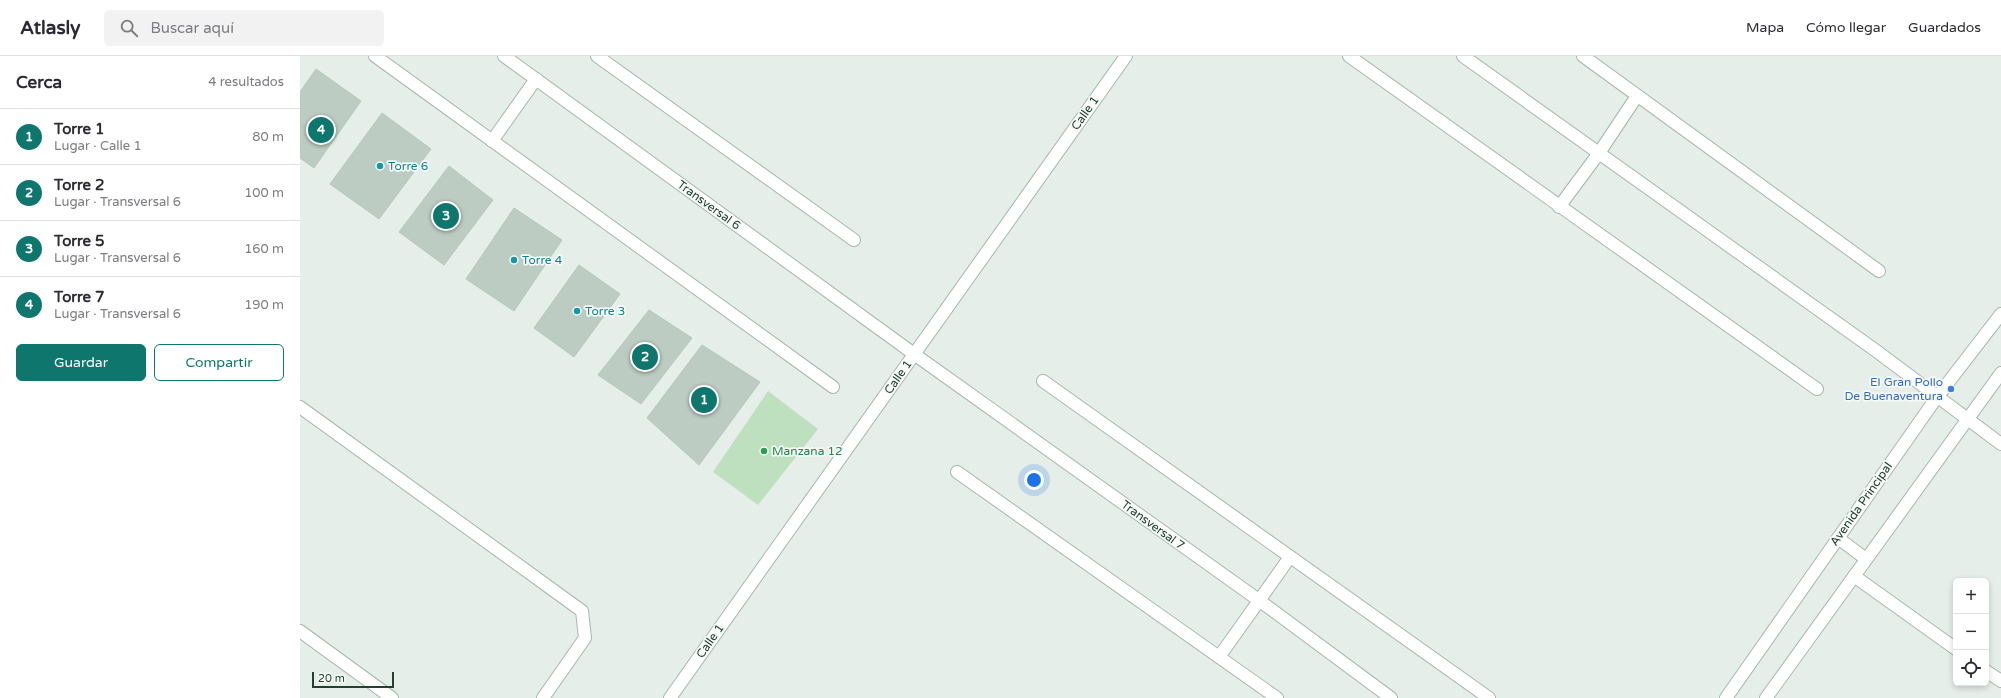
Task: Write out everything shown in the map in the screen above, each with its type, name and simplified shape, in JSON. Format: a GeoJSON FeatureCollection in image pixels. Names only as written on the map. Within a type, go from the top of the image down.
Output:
{"type":"FeatureCollection","features":[{"type":"Feature","properties":{"kind":"street"},"geometry":{"type":"LineString","coordinates":[[375,56],[833,387]]}},
{"type":"Feature","properties":{"kind":"street","name":"Transversal 6"},"geometry":{"type":"LineString","coordinates":[[504,56],[914,354]]}},
{"type":"Feature","properties":{"kind":"street"},"geometry":{"type":"LineString","coordinates":[[597,56],[854,240]]}},
{"type":"Feature","properties":{"kind":"street","name":"Calle 1"},"geometry":{"type":"LineString","coordinates":[[670,698],[1126,56]]}},
{"type":"Feature","properties":{"kind":"street"},"geometry":{"type":"LineString","coordinates":[[1349,56],[1559,207],[1817,388]]}},
{"type":"Feature","properties":{"kind":"street"},"geometry":{"type":"LineString","coordinates":[[1463,56],[1875,350],[2001,444]]}},
{"type":"Feature","properties":{"kind":"street"},"geometry":{"type":"LineString","coordinates":[[1583,56],[1879,271]]}},
{"type":"Feature","properties":{"kind":"street"},"geometry":{"type":"LineString","coordinates":[[492,141],[536,80]]}},
{"type":"Feature","properties":{"kind":"street"},"geometry":{"type":"LineString","coordinates":[[1559,207],[1599,153],[1637,96]]}},
{"type":"Feature","properties":{"kind":"street","name":"Avenida Principal"},"geometry":{"type":"LineString","coordinates":[[1726,698],[1937,397],[2001,314]]}},
{"type":"Feature","properties":{"kind":"street","name":"Transversal 7"},"geometry":{"type":"LineString","coordinates":[[914,354],[1260,601],[1391,698]]}},
{"type":"Feature","properties":{"kind":"street"},"geometry":{"type":"LineString","coordinates":[[1766,698],[2001,373]]}},
{"type":"Feature","properties":{"kind":"street"},"geometry":{"type":"LineString","coordinates":[[1043,381],[1489,698]]}},
{"type":"Feature","properties":{"kind":"street"},"geometry":{"type":"LineString","coordinates":[[300,407],[582,611],[584,638],[543,698]]}},
{"type":"Feature","properties":{"kind":"street"},"geometry":{"type":"LineString","coordinates":[[957,472],[1277,698]]}},
{"type":"Feature","properties":{"kind":"street"},"geometry":{"type":"LineString","coordinates":[[1838,538],[1866,559]]}},
{"type":"Feature","properties":{"kind":"street"},"geometry":{"type":"LineString","coordinates":[[1219,657],[1290,557]]}},
{"type":"Feature","properties":{"kind":"street"},"geometry":{"type":"LineString","coordinates":[[1854,576],[1953,647]]}},
{"type":"Feature","properties":{"kind":"street"},"geometry":{"type":"LineString","coordinates":[[300,631],[392,698]]}},
{"type":"Feature","properties":{"kind":"street"},"geometry":{"type":"LineString","coordinates":[[1989,673],[2001,681]]}},
{"type":"Feature","properties":{"kind":"green space","name":"Manzana 12"},"geometry":{"type":"Polygon","coordinates":[[[768,391],[818,429],[758,505],[713,472],[768,391]]]}},
{"type":"Feature","properties":{"kind":"building"},"geometry":{"type":"Polygon","coordinates":[[[316,69],[361,101],[314,168],[300,158],[300,92],[316,69]]]}},
{"type":"Feature","properties":{"kind":"building","name":"Torre 6"},"geometry":{"type":"Polygon","coordinates":[[[382,113],[431,149],[379,219],[330,184],[382,113]]]}},
{"type":"Feature","properties":{"kind":"building"},"geometry":{"type":"Polygon","coordinates":[[[449,166],[493,200],[444,265],[399,232],[449,166]]]}},
{"type":"Feature","properties":{"kind":"building","name":"Torre 4"},"geometry":{"type":"Polygon","coordinates":[[[514,208],[562,240],[514,311],[466,279],[514,208]]]}},
{"type":"Feature","properties":{"kind":"building","name":"Torre 3"},"geometry":{"type":"Polygon","coordinates":[[[579,265],[620,294],[574,357],[534,328],[579,265]]]}},
{"type":"Feature","properties":{"kind":"building"},"geometry":{"type":"Polygon","coordinates":[[[649,310],[692,338],[641,404],[598,375],[649,310]]]}},
{"type":"Feature","properties":{"kind":"building"},"geometry":{"type":"Polygon","coordinates":[[[702,345],[760,382],[699,465],[647,418],[702,345]]]}},
{"type":"Feature","properties":{"kind":"place","name":"Torre 7"},"geometry":{"type":"Point","coordinates":[321,130]}},
{"type":"Feature","properties":{"kind":"place","name":"Torre 6"},"geometry":{"type":"Point","coordinates":[380,166]}},
{"type":"Feature","properties":{"kind":"place","name":"Torre 5"},"geometry":{"type":"Point","coordinates":[446,216]}},
{"type":"Feature","properties":{"kind":"place","name":"Torre 4"},"geometry":{"type":"Point","coordinates":[514,260]}},
{"type":"Feature","properties":{"kind":"place","name":"Torre 3"},"geometry":{"type":"Point","coordinates":[577,311]}},
{"type":"Feature","properties":{"kind":"place","name":"Torre 2"},"geometry":{"type":"Point","coordinates":[645,357]}},
{"type":"Feature","properties":{"kind":"place","name":"El Gran Pollo De Buenaventura"},"geometry":{"type":"Point","coordinates":[1951,389]}},
{"type":"Feature","properties":{"kind":"place","name":"Torre 1"},"geometry":{"type":"Point","coordinates":[704,400]}},
{"type":"Feature","properties":{"kind":"place","name":"Manzana 12"},"geometry":{"type":"Point","coordinates":[764,451]}}]}
